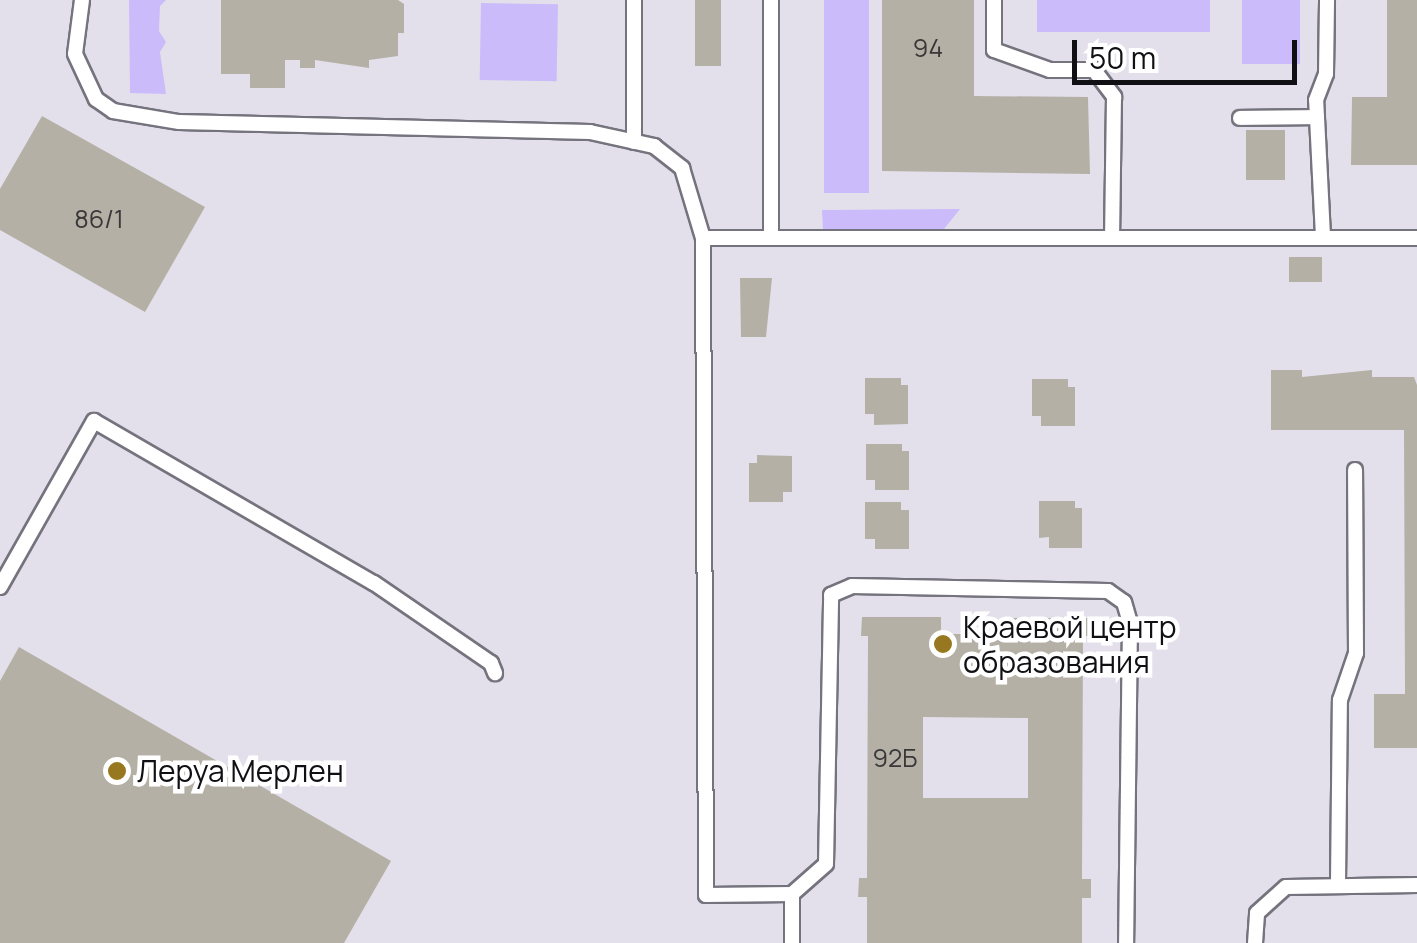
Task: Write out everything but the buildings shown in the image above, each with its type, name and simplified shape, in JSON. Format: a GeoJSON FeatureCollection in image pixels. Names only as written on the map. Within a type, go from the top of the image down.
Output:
{"type":"FeatureCollection","features":[{"type":"Feature","properties":{"kind":"lane"},"geometry":{"type":"LineString","coordinates":[[82,0],[75,54],[96,98],[113,111],[179,122],[590,132],[654,146],[682,168],[702,238],[706,894],[792,894],[826,864],[831,595],[852,586],[1108,591],[1124,602],[1130,623],[1126,943]]}},
{"type":"Feature","properties":{"kind":"lane"},"geometry":{"type":"LineString","coordinates":[[634,0],[634,142]]}},
{"type":"Feature","properties":{"kind":"lane"},"geometry":{"type":"LineString","coordinates":[[770,237],[771,0]]}},
{"type":"Feature","properties":{"kind":"lane"},"geometry":{"type":"LineString","coordinates":[[994,0],[994,50],[1050,70],[1094,70],[1114,96],[1112,236]]}},
{"type":"Feature","properties":{"kind":"lane"},"geometry":{"type":"LineString","coordinates":[[1323,236],[1316,117],[1326,74],[1327,0]]}},
{"type":"Feature","properties":{"kind":"lane"},"geometry":{"type":"LineString","coordinates":[[1240,118],[1316,117]]}},
{"type":"Feature","properties":{"kind":"lane"},"geometry":{"type":"LineString","coordinates":[[702,238],[1417,238]]}},
{"type":"Feature","properties":{"kind":"lane"},"geometry":{"type":"LineString","coordinates":[[0,587],[94,421],[374,582],[491,663],[495,673]]}},
{"type":"Feature","properties":{"kind":"lane"},"geometry":{"type":"LineString","coordinates":[[1338,883],[1340,700],[1356,653],[1355,470]]}},
{"type":"Feature","properties":{"kind":"lane"},"geometry":{"type":"LineString","coordinates":[[1255,943],[1257,913],[1272,893],[1338,883],[1417,885]]}},
{"type":"Feature","properties":{"kind":"lane"},"geometry":{"type":"LineString","coordinates":[[792,894],[792,943]]}},
{"type":"Feature","properties":{"kind":"shaded area"},"geometry":{"type":"Polygon","coordinates":[[[129,0],[166,0],[160,6],[159,31],[166,42],[160,52],[166,94],[130,93],[129,0]]]}},
{"type":"Feature","properties":{"kind":"shaded area"},"geometry":{"type":"Polygon","coordinates":[[[824,0],[869,0],[869,193],[824,193],[824,0]]]}},
{"type":"Feature","properties":{"kind":"shaded area"},"geometry":{"type":"Polygon","coordinates":[[[1037,0],[1210,0],[1210,32],[1037,32],[1037,0]]]}},
{"type":"Feature","properties":{"kind":"shaded area"},"geometry":{"type":"Polygon","coordinates":[[[1242,0],[1300,0],[1300,64],[1242,64],[1242,0]]]}},
{"type":"Feature","properties":{"kind":"shaded area"},"geometry":{"type":"Polygon","coordinates":[[[481,3],[558,4],[557,81],[480,80],[481,3]]]}},
{"type":"Feature","properties":{"kind":"shaded area"},"geometry":{"type":"Polygon","coordinates":[[[960,209],[944,229],[823,231],[822,210],[960,209]]]}},
{"type":"Feature","properties":{"kind":"place","name":"Краевой центр образования"},"geometry":{"type":"Point","coordinates":[943,644]}},
{"type":"Feature","properties":{"kind":"place","name":"Леруа Мерлен"},"geometry":{"type":"Point","coordinates":[117,771]}}]}
